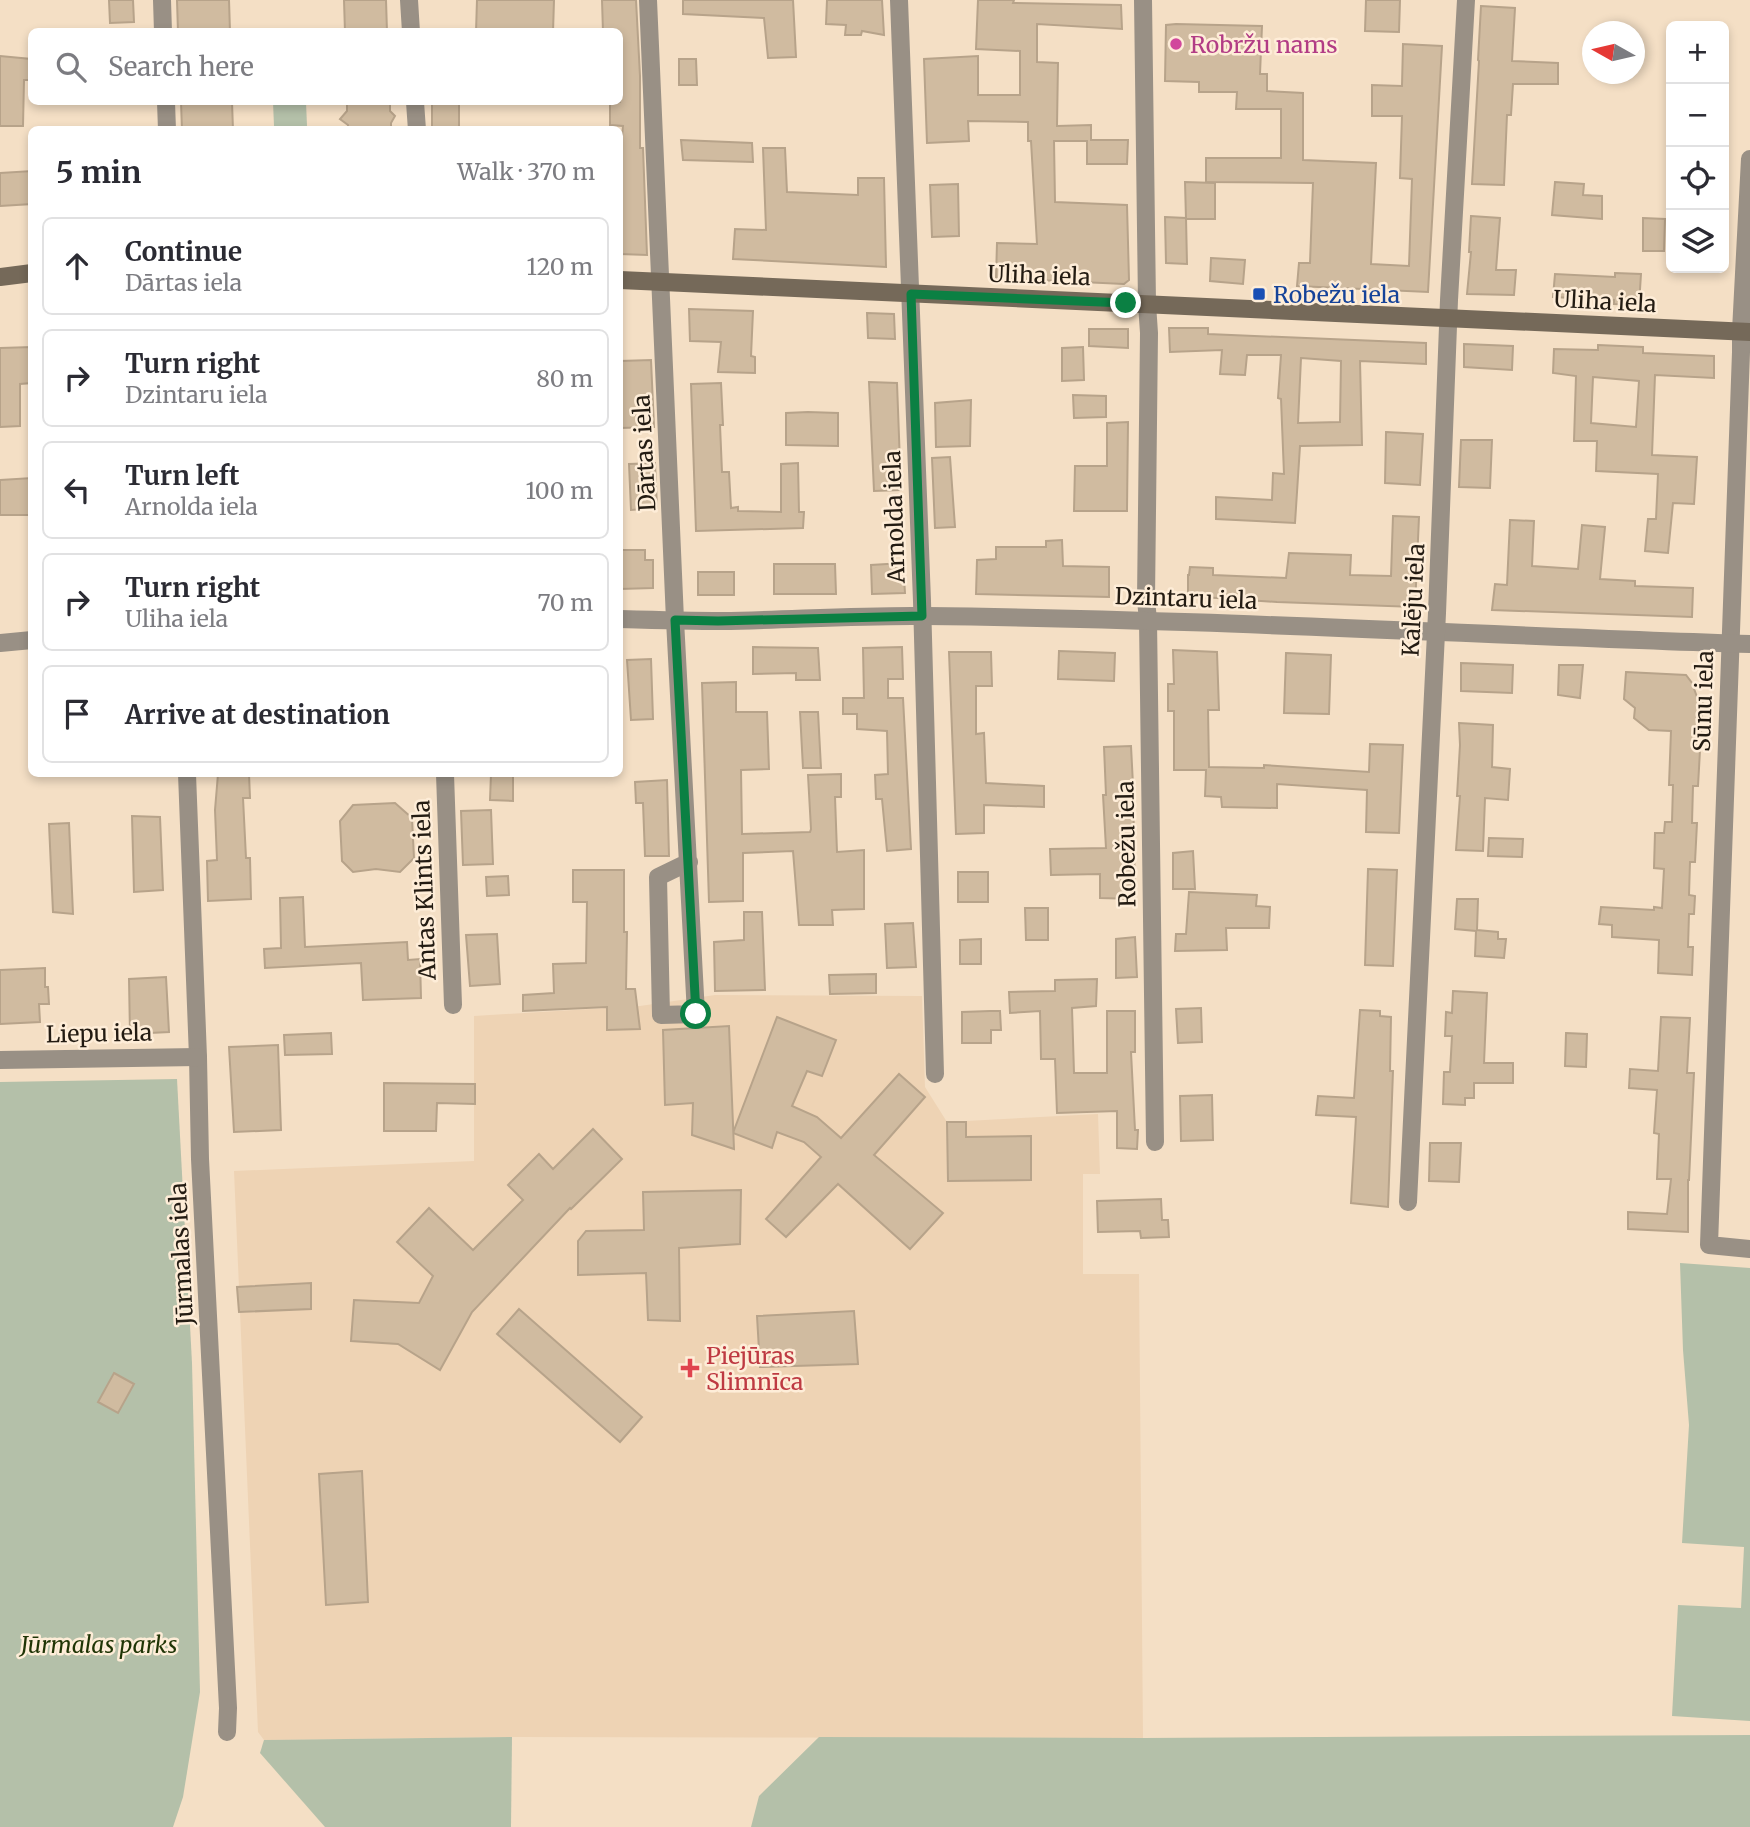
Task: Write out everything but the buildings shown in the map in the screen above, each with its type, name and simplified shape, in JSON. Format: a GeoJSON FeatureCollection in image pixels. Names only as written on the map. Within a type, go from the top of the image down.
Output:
{"type":"FeatureCollection","features":[{"type":"Feature","properties":{"kind":"main road"},"geometry":{"type":"LineString","coordinates":[[0,276],[28,273]]}},
{"type":"Feature","properties":{"kind":"main road","name":"Uliha iela"},"geometry":{"type":"LineString","coordinates":[[623,280],[1745,332]]}},
{"type":"Feature","properties":{"kind":"street"},"geometry":{"type":"LineString","coordinates":[[162,0],[163,28]]}},
{"type":"Feature","properties":{"kind":"street"},"geometry":{"type":"LineString","coordinates":[[409,0],[411,28]]}},
{"type":"Feature","properties":{"kind":"street","name":"Dārtas iela"},"geometry":{"type":"LineString","coordinates":[[648,0],[675,620],[689,862],[696,1014],[661,1015],[657,877],[689,862]]}},
{"type":"Feature","properties":{"kind":"street","name":"Arnolda iela"},"geometry":{"type":"LineString","coordinates":[[899,0],[922,616],[935,1073]]}},
{"type":"Feature","properties":{"kind":"street","name":"Robežu iela"},"geometry":{"type":"LineString","coordinates":[[1143,0],[1149,333],[1146,600],[1154,1142]]}},
{"type":"Feature","properties":{"kind":"street","name":"Kalēju iela"},"geometry":{"type":"LineString","coordinates":[[1408,1202],[1466,0]]}},
{"type":"Feature","properties":{"kind":"street"},"geometry":{"type":"LineString","coordinates":[[166,105],[167,126]]}},
{"type":"Feature","properties":{"kind":"street"},"geometry":{"type":"LineString","coordinates":[[415,105],[417,126]]}},
{"type":"Feature","properties":{"kind":"street","name":"Sūnu iela"},"geometry":{"type":"LineString","coordinates":[[1750,159],[1709,1245],[1750,1248]]}},
{"type":"Feature","properties":{"kind":"street","name":"Dzintaru iela"},"geometry":{"type":"LineString","coordinates":[[623,619],[718,621],[922,616],[1148,620],[1750,644]]}},
{"type":"Feature","properties":{"kind":"street"},"geometry":{"type":"LineString","coordinates":[[0,643],[28,640]]}},
{"type":"Feature","properties":{"kind":"street","name":"Jūrmalas iela"},"geometry":{"type":"LineString","coordinates":[[187,777],[200,1159],[219,1509],[227,1732]]}},
{"type":"Feature","properties":{"kind":"street","name":"Antas Klints iela"},"geometry":{"type":"LineString","coordinates":[[445,777],[453,1005]]}},
{"type":"Feature","properties":{"kind":"street","name":"Liepu iela"},"geometry":{"type":"LineString","coordinates":[[0,1059],[198,1057]]}},
{"type":"Feature","properties":{"kind":"shaded area","name":"Piejūras Slimnīca"},"geometry":{"type":"Polygon","coordinates":[[[715,995],[922,996],[925,1087],[947,1122],[1098,1114],[1100,1174],[1083,1174],[1083,1274],[1139,1274],[1143,1738],[512,1737],[264,1740],[258,1732],[234,1171],[474,1161],[474,1016],[640,1006],[715,995]]]}},
{"type":"Feature","properties":{"kind":"green space"},"geometry":{"type":"Polygon","coordinates":[[[273,105],[306,105],[307,126],[274,126],[273,105]]]}},
{"type":"Feature","properties":{"kind":"green space","name":"Jūrmalas parks"},"geometry":{"type":"Polygon","coordinates":[[[177,1079],[192,1363],[200,1692],[183,1797],[173,1827],[0,1827],[0,1082],[177,1079]]]}},
{"type":"Feature","properties":{"kind":"green space"},"geometry":{"type":"Polygon","coordinates":[[[1680,1263],[1750,1268],[1750,1721],[1672,1716],[1678,1605],[1741,1608],[1744,1547],[1682,1543],[1689,1425],[1680,1263]]]}},
{"type":"Feature","properties":{"kind":"green space"},"geometry":{"type":"Polygon","coordinates":[[[1750,1735],[1750,1827],[751,1827],[759,1796],[819,1737],[1750,1735]]]}},
{"type":"Feature","properties":{"kind":"green space"},"geometry":{"type":"Polygon","coordinates":[[[512,1737],[511,1827],[325,1827],[260,1753],[264,1740],[512,1737]]]}},
{"type":"Feature","properties":{"kind":"place","name":"Robržu nams"},"geometry":{"type":"Point","coordinates":[1176,44]}},
{"type":"Feature","properties":{"kind":"place","name":"Robežu iela"},"geometry":{"type":"Point","coordinates":[1259,294]}},
{"type":"Feature","properties":{"kind":"place","name":"Piejūras Slimnīca"},"geometry":{"type":"Point","coordinates":[690,1368]}},
{"type":"Feature","properties":{"kind":"route"},"geometry":{"type":"LineString","coordinates":[[696,1014],[675,620],[922,616],[911,294],[1126,303]]}}]}
